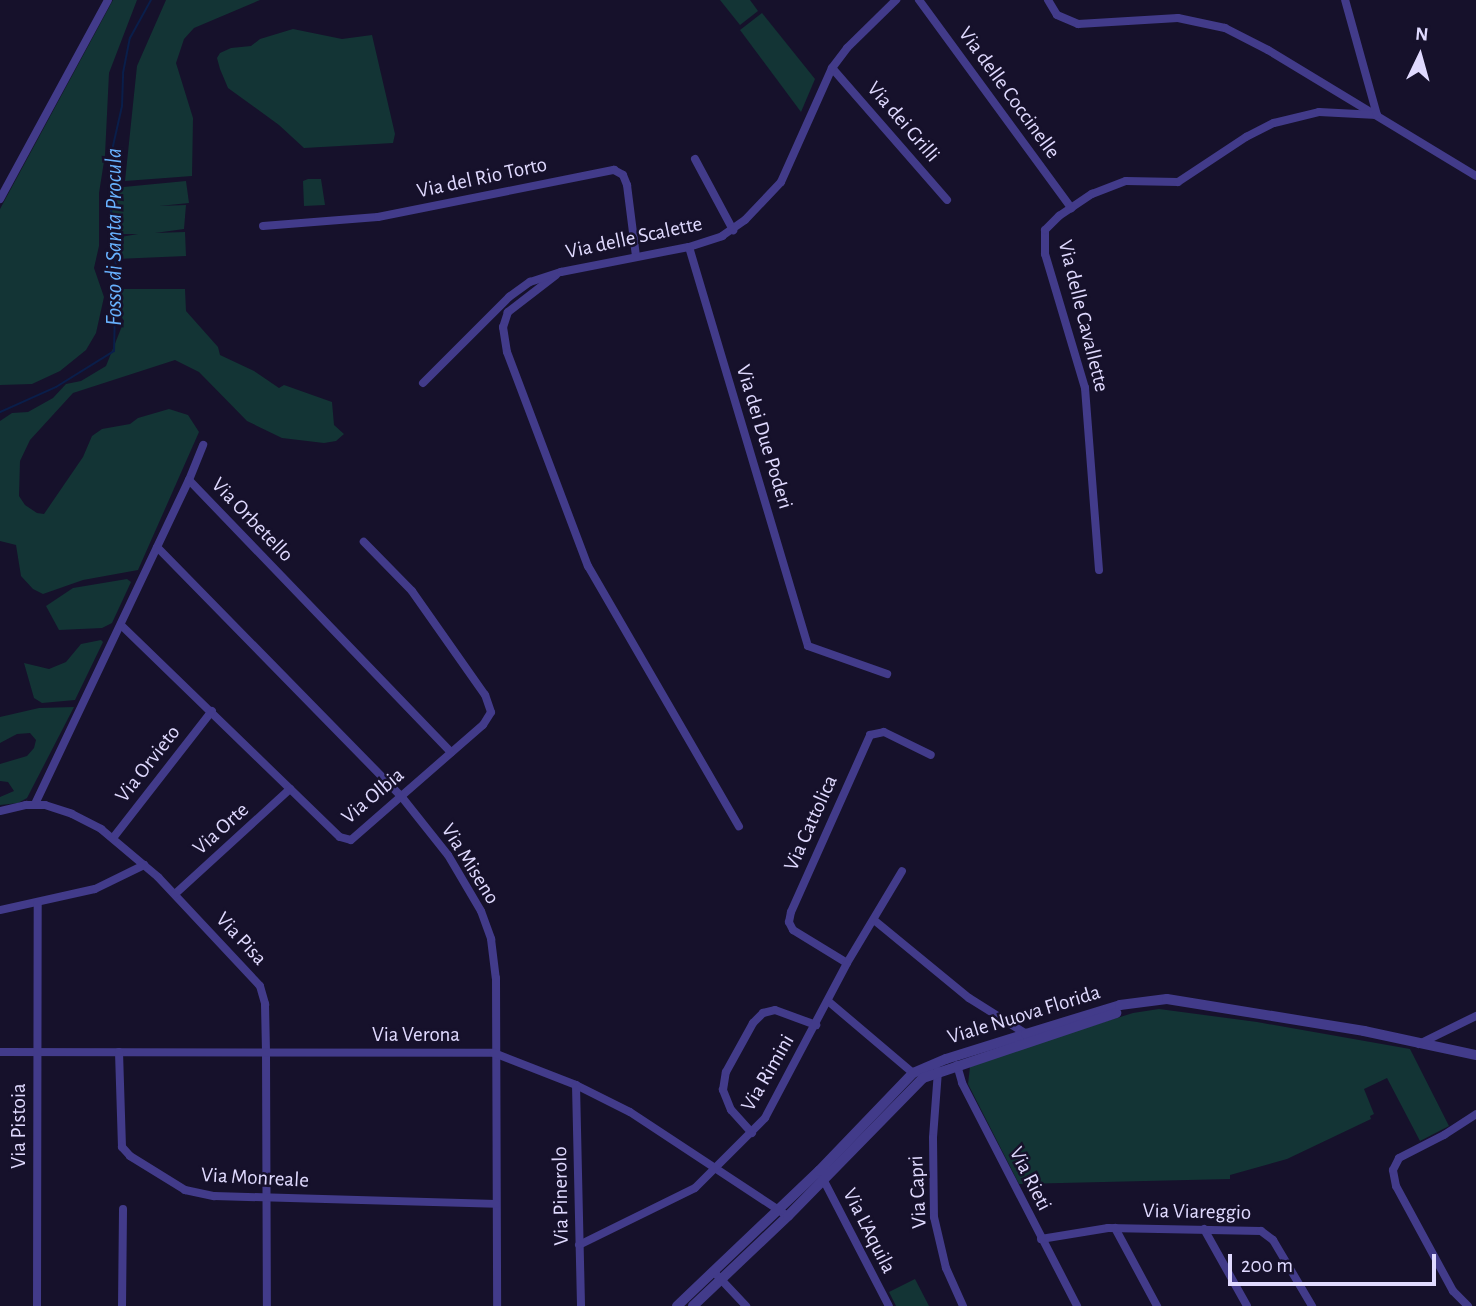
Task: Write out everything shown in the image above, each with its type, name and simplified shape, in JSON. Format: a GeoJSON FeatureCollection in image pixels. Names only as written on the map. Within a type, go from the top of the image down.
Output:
{"type":"FeatureCollection","features":[{"type":"Feature","properties":{"kind":"street"},"geometry":{"type":"LineString","coordinates":[[0,199],[108,0]]}},
{"type":"Feature","properties":{"kind":"street","name":"Via delle Scalette"},"geometry":{"type":"LineString","coordinates":[[423,383],[517,291],[534,280],[636,256],[689,247],[733,230],[762,206],[781,182],[832,68],[847,48],[896,0]]}},
{"type":"Feature","properties":{"kind":"street","name":"Via delle Coccinelle"},"geometry":{"type":"LineString","coordinates":[[919,0],[1071,208]]}},
{"type":"Feature","properties":{"kind":"street"},"geometry":{"type":"LineString","coordinates":[[1048,0],[1056,13],[1078,24],[1178,18],[1216,25],[1268,50],[1476,176]]}},
{"type":"Feature","properties":{"kind":"street"},"geometry":{"type":"LineString","coordinates":[[1345,0],[1377,115]]}},
{"type":"Feature","properties":{"kind":"street","name":"Via dei Grilli"},"geometry":{"type":"LineString","coordinates":[[832,68],[947,200]]}},
{"type":"Feature","properties":{"kind":"street","name":"Via delle Cavallette"},"geometry":{"type":"LineString","coordinates":[[1099,570],[1084,382],[1044,243],[1047,227],[1071,208],[1122,182],[1178,182],[1246,137],[1289,118],[1326,112],[1377,115]]}},
{"type":"Feature","properties":{"kind":"street"},"geometry":{"type":"LineString","coordinates":[[695,159],[733,230]]}},
{"type":"Feature","properties":{"kind":"street","name":"Via del Rio Torto"},"geometry":{"type":"LineString","coordinates":[[263,226],[378,217],[612,170],[622,173],[626,181],[636,256]]}},
{"type":"Feature","properties":{"kind":"street","name":"Via dei Due Poderi"},"geometry":{"type":"LineString","coordinates":[[689,247],[808,646],[887,674]]}},
{"type":"Feature","properties":{"kind":"street"},"geometry":{"type":"LineString","coordinates":[[561,272],[508,312],[503,327],[507,352],[588,566],[739,826]]}},
{"type":"Feature","properties":{"kind":"street"},"geometry":{"type":"LineString","coordinates":[[188,480],[204,444]]}},
{"type":"Feature","properties":{"kind":"street","name":"Via Orbetello"},"geometry":{"type":"LineString","coordinates":[[35,804],[122,626],[188,480],[451,752]]}},
{"type":"Feature","properties":{"kind":"street","name":"Via Olbia"},"geometry":{"type":"LineString","coordinates":[[122,626],[290,789],[347,840],[354,838],[486,723],[491,714],[490,703],[412,590],[364,542]]}},
{"type":"Feature","properties":{"kind":"street","name":"Via Miseno"},"geometry":{"type":"LineString","coordinates":[[157,547],[401,796],[454,864],[486,924],[495,964],[497,1306]]}},
{"type":"Feature","properties":{"kind":"street","name":"Via Orvieto"},"geometry":{"type":"LineString","coordinates":[[113,838],[212,711]]}},
{"type":"Feature","properties":{"kind":"street","name":"Via Cattolica"},"geometry":{"type":"LineString","coordinates":[[848,963],[793,930],[790,915],[870,735],[884,732],[931,755]]}},
{"type":"Feature","properties":{"kind":"street","name":"Via Orte"},"geometry":{"type":"LineString","coordinates":[[175,894],[290,789]]}},
{"type":"Feature","properties":{"kind":"street","name":"Via Pisa"},"geometry":{"type":"LineString","coordinates":[[0,811],[35,804],[72,814],[113,838],[175,894],[260,986],[265,1004],[267,1306]]}},
{"type":"Feature","properties":{"kind":"street"},"geometry":{"type":"LineString","coordinates":[[0,910],[103,886],[144,865]]}},
{"type":"Feature","properties":{"kind":"street","name":"Via Rimini"},"geometry":{"type":"LineString","coordinates":[[579,1245],[688,1193],[718,1168],[752,1133],[773,1107],[848,963],[902,871]]}},
{"type":"Feature","properties":{"kind":"street","name":"Via Pistoia"},"geometry":{"type":"LineString","coordinates":[[37,1306],[35,1052],[38,903]]}},
{"type":"Feature","properties":{"kind":"street"},"geometry":{"type":"LineString","coordinates":[[874,920],[969,998],[1031,1037]]}},
{"type":"Feature","properties":{"kind":"street","name":"Viale Nuova Florida"},"geometry":{"type":"LineString","coordinates":[[677,1306],[717,1276],[917,1083],[938,1071],[1121,1005],[1167,999],[1476,1055]]}},
{"type":"Feature","properties":{"kind":"street"},"geometry":{"type":"LineString","coordinates":[[828,1000],[913,1073]]}},
{"type":"Feature","properties":{"kind":"street"},"geometry":{"type":"LineString","coordinates":[[752,1133],[731,1110],[723,1090],[728,1068],[753,1023],[763,1013],[775,1010],[816,1025]]}},
{"type":"Feature","properties":{"kind":"street"},"geometry":{"type":"LineString","coordinates":[[1419,1045],[1476,1016]]}},
{"type":"Feature","properties":{"kind":"street","name":"Viale Nuova Florida"},"geometry":{"type":"LineString","coordinates":[[821,1176],[913,1073],[946,1059],[1031,1037]]}},
{"type":"Feature","properties":{"kind":"street","name":"Viale Nuova Florida"},"geometry":{"type":"LineString","coordinates":[[1419,1045],[1476,1061]]}},
{"type":"Feature","properties":{"kind":"street","name":"Via Verona"},"geometry":{"type":"LineString","coordinates":[[0,1052],[494,1053],[576,1085],[642,1118],[784,1213]]}},
{"type":"Feature","properties":{"kind":"street","name":"Via Monreale"},"geometry":{"type":"LineString","coordinates":[[118,1052],[120,1140],[125,1152],[192,1192],[265,1198],[496,1203]]}},
{"type":"Feature","properties":{"kind":"street","name":"Via Rieti"},"geometry":{"type":"LineString","coordinates":[[957,1065],[962,1083],[1077,1306]]}},
{"type":"Feature","properties":{"kind":"street","name":"Via Capri"},"geometry":{"type":"LineString","coordinates":[[938,1071],[933,1138],[934,1217],[946,1268],[964,1306]]}},
{"type":"Feature","properties":{"kind":"street","name":"Via Pinerolo"},"geometry":{"type":"LineString","coordinates":[[576,1085],[581,1306]]}},
{"type":"Feature","properties":{"kind":"street"},"geometry":{"type":"LineString","coordinates":[[1468,1306],[1453,1291],[1396,1186],[1393,1174],[1395,1164],[1401,1157],[1450,1132],[1476,1114]]}},
{"type":"Feature","properties":{"kind":"street","name":"Via L'Aquila"},"geometry":{"type":"LineString","coordinates":[[821,1176],[889,1306]]}},
{"type":"Feature","properties":{"kind":"street"},"geometry":{"type":"LineString","coordinates":[[122,1306],[123,1209]]}},
{"type":"Feature","properties":{"kind":"street"},"geometry":{"type":"LineString","coordinates":[[1115,1228],[1157,1306]]}},
{"type":"Feature","properties":{"kind":"street","name":"Via Viareggio"},"geometry":{"type":"LineString","coordinates":[[1041,1239],[1115,1228],[1257,1230],[1269,1234],[1312,1306]]}},
{"type":"Feature","properties":{"kind":"street"},"geometry":{"type":"LineString","coordinates":[[1205,1228],[1247,1306]]}},
{"type":"Feature","properties":{"kind":"street"},"geometry":{"type":"LineString","coordinates":[[717,1276],[746,1306]]}},
{"type":"Feature","properties":{"kind":"street","name":"Viale Nuova Florida"},"geometry":{"type":"LineString","coordinates":[[693,1306],[717,1276]]}},
{"type":"Feature","properties":{"kind":"green space"},"geometry":{"type":"Polygon","coordinates":[[[113,0],[137,0],[109,73],[105,155],[99,193],[99,246],[94,268],[104,297],[96,333],[86,350],[60,371],[32,384],[0,385],[0,209],[113,0]]]}},
{"type":"Feature","properties":{"kind":"green space"},"geometry":{"type":"Polygon","coordinates":[[[166,0],[260,0],[194,28],[184,39],[176,63],[193,118],[192,176],[125,181],[137,66],[166,0]]]}},
{"type":"Feature","properties":{"kind":"green space"},"geometry":{"type":"Polygon","coordinates":[[[720,0],[750,0],[758,11],[740,25],[720,0]]]}},
{"type":"Feature","properties":{"kind":"green space"},"geometry":{"type":"Polygon","coordinates":[[[762,13],[815,79],[801,112],[740,30],[762,13]]]}},
{"type":"Feature","properties":{"kind":"green space"},"geometry":{"type":"Polygon","coordinates":[[[293,29],[342,39],[372,35],[395,134],[393,143],[304,148],[279,125],[228,88],[217,58],[220,53],[231,48],[251,46],[260,39],[293,29]]]}},
{"type":"Feature","properties":{"kind":"green space"},"geometry":{"type":"Polygon","coordinates":[[[321,179],[325,205],[304,206],[303,181],[321,179]]]}},
{"type":"Feature","properties":{"kind":"green space"},"geometry":{"type":"Polygon","coordinates":[[[186,181],[189,203],[159,206],[186,205],[184,229],[155,233],[185,232],[186,256],[116,259],[115,238],[138,234],[116,234],[112,231],[110,211],[113,188],[186,181]]]}},
{"type":"Feature","properties":{"kind":"green space"},"geometry":{"type":"Polygon","coordinates":[[[112,289],[185,289],[186,311],[218,347],[220,355],[254,371],[279,388],[284,385],[332,402],[334,425],[344,434],[336,441],[324,443],[282,438],[247,421],[199,372],[175,360],[73,393],[30,440],[20,461],[19,496],[25,505],[37,513],[44,514],[83,457],[92,436],[102,429],[130,424],[138,418],[169,409],[188,415],[199,432],[138,570],[83,580],[43,594],[33,589],[21,576],[16,545],[0,541],[0,421],[12,413],[28,412],[53,398],[66,384],[81,381],[106,366],[124,321],[115,305],[112,289]]]}},
{"type":"Feature","properties":{"kind":"green space"},"geometry":{"type":"Polygon","coordinates":[[[127,579],[131,582],[112,623],[102,628],[59,630],[46,606],[73,588],[127,579]]]}},
{"type":"Feature","properties":{"kind":"green space"},"geometry":{"type":"Polygon","coordinates":[[[101,640],[103,642],[75,700],[42,703],[34,698],[24,663],[49,669],[66,662],[81,644],[101,640]]]}},
{"type":"Feature","properties":{"kind":"green space"},"geometry":{"type":"Polygon","coordinates":[[[74,707],[27,798],[18,803],[0,805],[0,797],[14,791],[8,782],[0,781],[0,764],[27,756],[34,748],[36,740],[30,733],[17,734],[0,743],[0,717],[39,708],[74,707]]]}},
{"type":"Feature","properties":{"kind":"green space"},"geometry":{"type":"Polygon","coordinates":[[[1159,1009],[1257,1022],[1410,1049],[1449,1126],[1420,1141],[1387,1078],[1364,1089],[1374,1114],[1370,1116],[1371,1119],[1287,1159],[1230,1175],[1230,1179],[1019,1184],[968,1084],[970,1067],[976,1062],[1133,1013],[1159,1009]]]}},
{"type":"Feature","properties":{"kind":"green space"},"geometry":{"type":"Polygon","coordinates":[[[915,1279],[929,1306],[896,1306],[889,1292],[915,1279]]]}},
{"type":"Feature","properties":{"kind":"waterway","name":"Fosso di Santa Procula"},"geometry":{"type":"LineString","coordinates":[[0,412],[56,387],[114,351],[116,267],[110,195],[113,146],[122,106],[123,73],[130,38],[151,0]]}}]}
